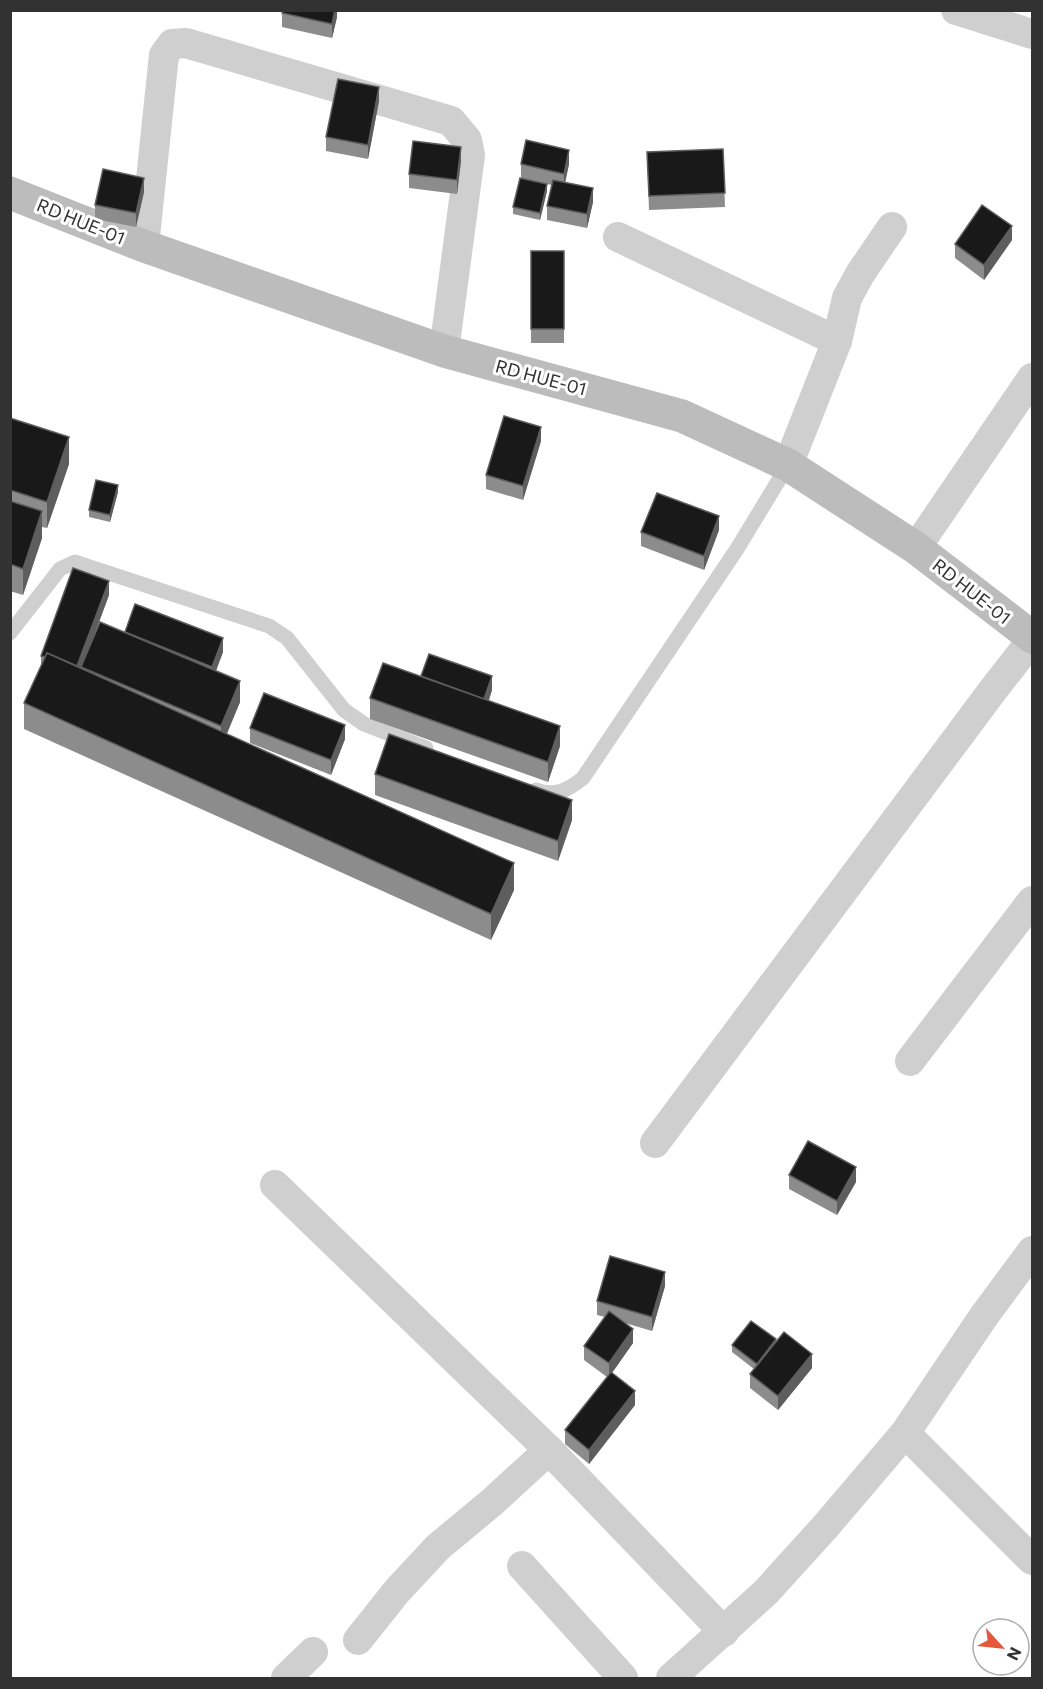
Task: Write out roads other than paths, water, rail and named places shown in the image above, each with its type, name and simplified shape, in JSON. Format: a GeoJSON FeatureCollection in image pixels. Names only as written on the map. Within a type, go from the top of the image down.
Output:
{"type":"FeatureCollection","features":[{"type":"Feature","properties":{"kind":"street"},"geometry":{"type":"LineString","coordinates":[[956,10],[1032,34]]}},
{"type":"Feature","properties":{"kind":"street"},"geometry":{"type":"LineString","coordinates":[[144,246],[164,55],[171,44],[186,43],[451,121],[467,140],[470,155],[444,351]]}},
{"type":"Feature","properties":{"kind":"street","name":"RD HUE-01"},"geometry":{"type":"LineString","coordinates":[[10,193],[144,246],[444,351],[682,416],[788,465],[916,548],[1032,639]]}},
{"type":"Feature","properties":{"kind":"street"},"geometry":{"type":"LineString","coordinates":[[788,465],[837,341],[847,298],[860,274],[892,227]]}},
{"type":"Feature","properties":{"kind":"street"},"geometry":{"type":"LineString","coordinates":[[618,237],[837,341]]}},
{"type":"Feature","properties":{"kind":"street"},"geometry":{"type":"LineString","coordinates":[[916,548],[1032,378]]}},
{"type":"Feature","properties":{"kind":"street"},"geometry":{"type":"LineString","coordinates":[[655,1143],[1032,639]]}},
{"type":"Feature","properties":{"kind":"street"},"geometry":{"type":"LineString","coordinates":[[910,1061],[1032,901]]}},
{"type":"Feature","properties":{"kind":"street"},"geometry":{"type":"LineString","coordinates":[[275,1185],[549,1450],[724,1632]]}},
{"type":"Feature","properties":{"kind":"street"},"geometry":{"type":"LineString","coordinates":[[671,1678],[724,1632],[773,1584],[905,1433],[984,1316],[1032,1251]]}},
{"type":"Feature","properties":{"kind":"street"},"geometry":{"type":"LineString","coordinates":[[905,1433],[1032,1560]]}},
{"type":"Feature","properties":{"kind":"street"},"geometry":{"type":"LineString","coordinates":[[358,1640],[397,1591],[438,1547],[549,1450]]}},
{"type":"Feature","properties":{"kind":"street"},"geometry":{"type":"LineString","coordinates":[[522,1566],[623,1678]]}},
{"type":"Feature","properties":{"kind":"street"},"geometry":{"type":"LineString","coordinates":[[286,1678],[313,1652]]}},
{"type":"Feature","properties":{"kind":"lane"},"geometry":{"type":"LineString","coordinates":[[526,786],[548,794],[568,790],[584,778],[737,549],[788,465]]}},
{"type":"Feature","properties":{"kind":"lane"},"geometry":{"type":"LineString","coordinates":[[10,633],[60,569],[75,562],[268,626],[287,638],[344,710],[364,724],[440,753]]}}]}
